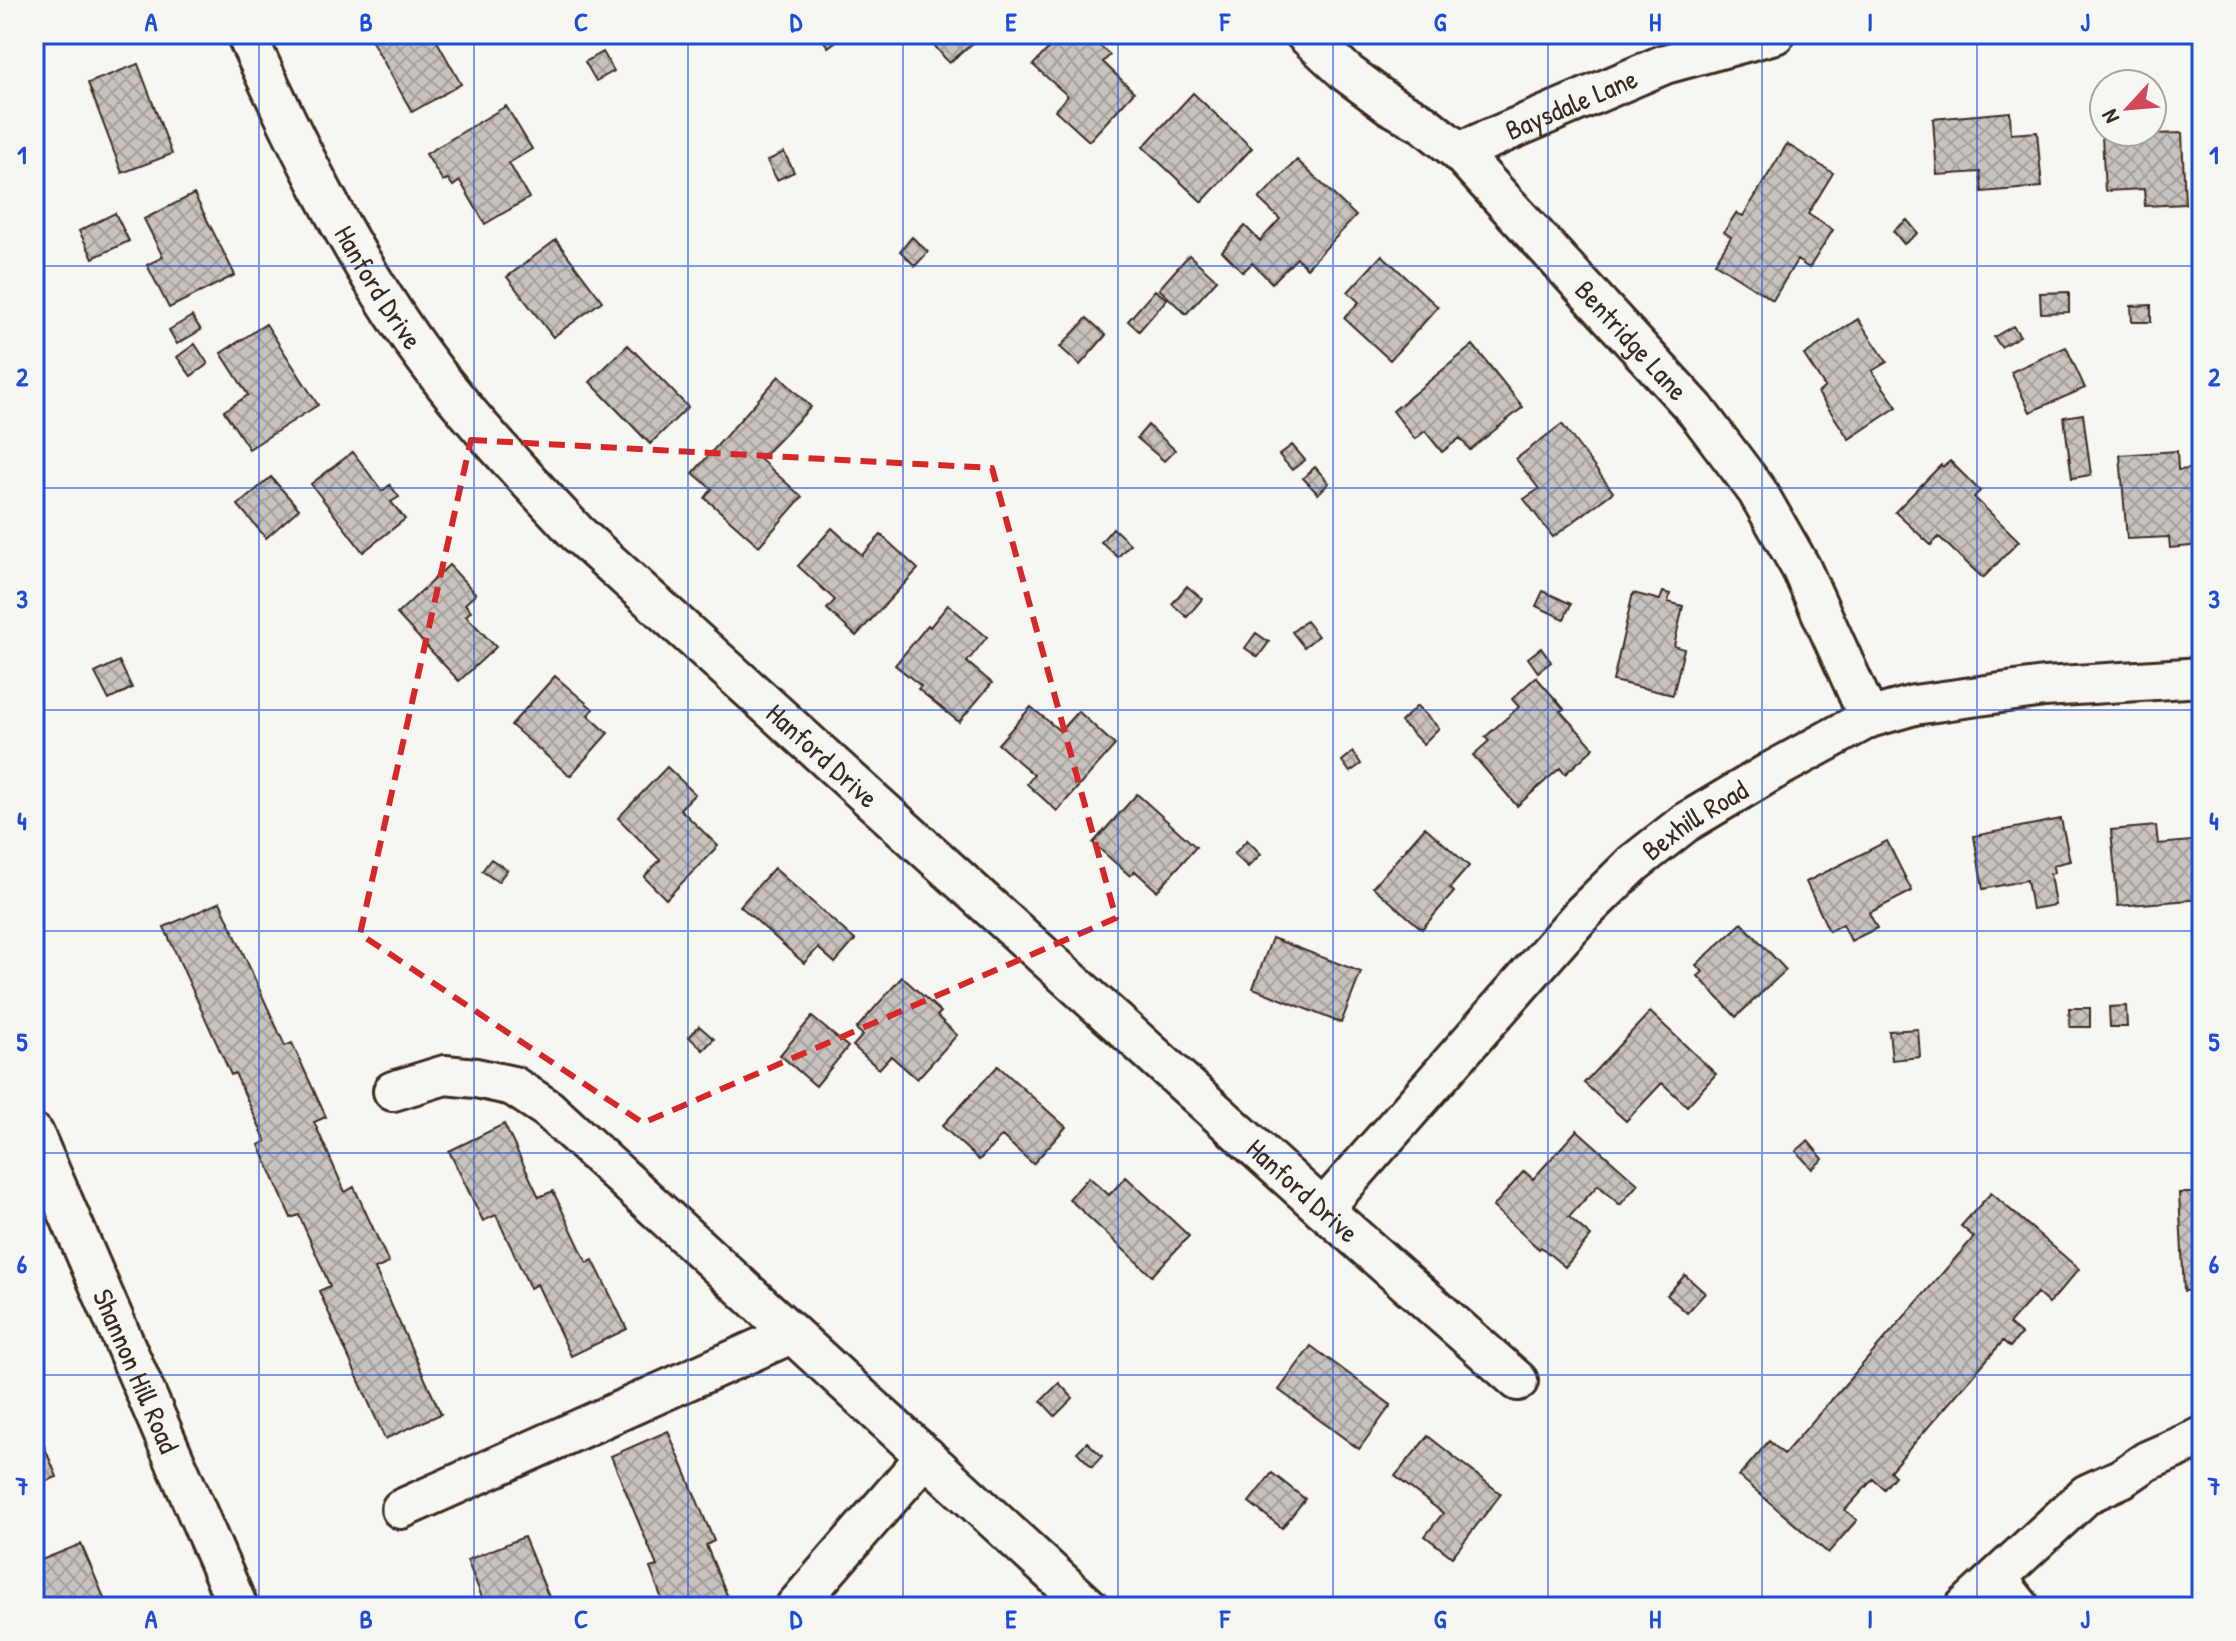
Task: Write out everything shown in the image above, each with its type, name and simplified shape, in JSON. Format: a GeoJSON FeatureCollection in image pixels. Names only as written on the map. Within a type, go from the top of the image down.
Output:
{"type":"FeatureCollection","features":[{"type":"Feature","properties":{"kind":"street","name":"Hanford Drive"},"geometry":{"type":"LineString","coordinates":[[246,34],[291,134],[358,256],[411,339],[489,439],[588,543],[1323,1209],[1518,1381]]}},
{"type":"Feature","properties":{"kind":"street","name":"Bentridge Lane"},"geometry":{"type":"LineString","coordinates":[[1305,34],[1347,73],[1390,105],[1424,124],[1459,152],[1695,409],[1757,491],[1801,568],[1869,718]]}},
{"type":"Feature","properties":{"kind":"street","name":"Baysdale Lane"},"geometry":{"type":"LineString","coordinates":[[1459,152],[1665,64],[1775,34]]}},
{"type":"Feature","properties":{"kind":"street","name":"Bexhill Road"},"geometry":{"type":"LineString","coordinates":[[1323,1209],[1582,914],[1634,863],[1685,823],[1869,718],[1914,705],[2044,687],[2202,677]]}},
{"type":"Feature","properties":{"kind":"street"},"geometry":{"type":"LineString","coordinates":[[393,1091],[445,1075],[476,1078],[513,1086],[548,1109],[1089,1607]]}},
{"type":"Feature","properties":{"kind":"street","name":"Shannon Hill Road"},"geometry":{"type":"LineString","coordinates":[[34,1134],[238,1607]]}},
{"type":"Feature","properties":{"kind":"street"},"geometry":{"type":"LineString","coordinates":[[401,1509],[791,1334]]}},
{"type":"Feature","properties":{"kind":"street"},"geometry":{"type":"LineString","coordinates":[[1965,1607],[2009,1593],[2087,1494],[2122,1478],[2147,1461],[2202,1437]]}},
{"type":"Feature","properties":{"kind":"street"},"geometry":{"type":"LineString","coordinates":[[795,1607],[926,1456]]}},
{"type":"Feature","properties":{"kind":"highlighted area"},"geometry":{"type":"Polygon","coordinates":[[[471,440],[992,468],[1116,918],[643,1123],[360,934],[471,440]]]}},
{"type":"Feature","properties":{"kind":"building"},"geometry":{"type":"Polygon","coordinates":[[[433,34],[461,84],[412,112],[369,36],[433,34]]]}},
{"type":"Feature","properties":{"kind":"building"},"geometry":{"type":"Polygon","coordinates":[[[819,34],[846,34],[828,47],[819,34]]]}},
{"type":"Feature","properties":{"kind":"building"},"geometry":{"type":"Polygon","coordinates":[[[925,34],[984,34],[949,63],[925,34]]]}},
{"type":"Feature","properties":{"kind":"building"},"geometry":{"type":"Polygon","coordinates":[[[1062,34],[1074,41],[1080,34],[1087,34],[1110,55],[1103,62],[1134,92],[1089,141],[1055,110],[1068,96],[1033,65],[1062,34]]]}},
{"type":"Feature","properties":{"kind":"building"},"geometry":{"type":"Polygon","coordinates":[[[603,52],[614,71],[596,81],[585,62],[603,52]]]}},
{"type":"Feature","properties":{"kind":"building"},"geometry":{"type":"Polygon","coordinates":[[[138,64],[172,154],[122,173],[88,83],[138,64]]]}},
{"type":"Feature","properties":{"kind":"building"},"geometry":{"type":"Polygon","coordinates":[[[1193,93],[1252,148],[1202,202],[1143,147],[1193,93]]]}},
{"type":"Feature","properties":{"kind":"building"},"geometry":{"type":"Polygon","coordinates":[[[506,106],[532,149],[509,163],[529,198],[485,224],[460,181],[453,186],[448,179],[443,181],[426,154],[506,106]]]}},
{"type":"Feature","properties":{"kind":"building"},"geometry":{"type":"Polygon","coordinates":[[[2010,112],[2011,134],[2037,132],[2042,187],[1982,192],[1980,172],[1937,175],[1933,119],[2010,112]]]}},
{"type":"Feature","properties":{"kind":"building"},"geometry":{"type":"Polygon","coordinates":[[[2182,133],[2185,204],[2145,206],[2144,189],[2105,191],[2103,148],[2168,148],[2168,134],[2182,133]]]}},
{"type":"Feature","properties":{"kind":"building"},"geometry":{"type":"Polygon","coordinates":[[[1787,144],[1833,173],[1808,214],[1833,230],[1809,268],[1797,260],[1773,300],[1715,263],[1731,237],[1724,232],[1736,213],[1743,216],[1787,144]]]}},
{"type":"Feature","properties":{"kind":"building"},"geometry":{"type":"Polygon","coordinates":[[[784,152],[794,172],[777,180],[767,161],[784,152]]]}},
{"type":"Feature","properties":{"kind":"building"},"geometry":{"type":"Polygon","coordinates":[[[1297,160],[1356,216],[1307,268],[1297,258],[1272,283],[1252,263],[1243,272],[1222,251],[1245,226],[1260,241],[1280,219],[1259,199],[1297,160]]]}},
{"type":"Feature","properties":{"kind":"building"},"geometry":{"type":"Polygon","coordinates":[[[194,194],[235,275],[169,308],[147,265],[163,257],[144,219],[194,194]]]}},
{"type":"Feature","properties":{"kind":"building"},"geometry":{"type":"Polygon","coordinates":[[[115,213],[129,241],[93,258],[79,231],[115,213]]]}},
{"type":"Feature","properties":{"kind":"building"},"geometry":{"type":"Polygon","coordinates":[[[1907,220],[1918,233],[1904,244],[1893,231],[1907,220]]]}},
{"type":"Feature","properties":{"kind":"building"},"geometry":{"type":"Polygon","coordinates":[[[912,237],[928,252],[915,266],[900,251],[912,237]]]}},
{"type":"Feature","properties":{"kind":"building"},"geometry":{"type":"Polygon","coordinates":[[[556,240],[602,301],[553,337],[507,277],[556,240]]]}},
{"type":"Feature","properties":{"kind":"building"},"geometry":{"type":"Polygon","coordinates":[[[1189,255],[1217,280],[1186,314],[1159,289],[1189,255]]]}},
{"type":"Feature","properties":{"kind":"building"},"geometry":{"type":"Polygon","coordinates":[[[1382,255],[1438,307],[1390,360],[1344,318],[1359,302],[1348,292],[1382,255]]]}},
{"type":"Feature","properties":{"kind":"building"},"geometry":{"type":"Polygon","coordinates":[[[1155,290],[1167,299],[1139,331],[1128,321],[1155,290]]]}},
{"type":"Feature","properties":{"kind":"building"},"geometry":{"type":"Polygon","coordinates":[[[2069,292],[2069,312],[2041,313],[2040,293],[2069,292]]]}},
{"type":"Feature","properties":{"kind":"building"},"geometry":{"type":"Polygon","coordinates":[[[2151,305],[2151,322],[2132,322],[2131,306],[2151,305]]]}},
{"type":"Feature","properties":{"kind":"building"},"geometry":{"type":"Polygon","coordinates":[[[192,316],[201,330],[177,344],[169,330],[192,316]]]}},
{"type":"Feature","properties":{"kind":"building"},"geometry":{"type":"Polygon","coordinates":[[[1087,318],[1106,335],[1080,365],[1060,347],[1087,318]]]}},
{"type":"Feature","properties":{"kind":"building"},"geometry":{"type":"Polygon","coordinates":[[[1858,319],[1887,362],[1872,371],[1897,407],[1849,439],[1818,393],[1825,387],[1804,355],[1858,319]]]}},
{"type":"Feature","properties":{"kind":"building"},"geometry":{"type":"Polygon","coordinates":[[[266,324],[318,405],[249,449],[224,411],[248,395],[221,353],[266,324]]]}},
{"type":"Feature","properties":{"kind":"building"},"geometry":{"type":"Polygon","coordinates":[[[2013,326],[2020,336],[2001,347],[1994,337],[2013,326]]]}},
{"type":"Feature","properties":{"kind":"building"},"geometry":{"type":"Polygon","coordinates":[[[195,344],[208,364],[191,376],[177,357],[195,344]]]}},
{"type":"Feature","properties":{"kind":"building"},"geometry":{"type":"Polygon","coordinates":[[[2202,344],[2202,400],[2197,400],[2193,345],[2202,344]]]}},
{"type":"Feature","properties":{"kind":"building"},"geometry":{"type":"Polygon","coordinates":[[[628,345],[688,407],[650,444],[590,382],[628,345]]]}},
{"type":"Feature","properties":{"kind":"building"},"geometry":{"type":"Polygon","coordinates":[[[1473,345],[1523,407],[1470,450],[1460,438],[1442,452],[1425,431],[1415,439],[1393,411],[1473,345]]]}},
{"type":"Feature","properties":{"kind":"building"},"geometry":{"type":"Polygon","coordinates":[[[2066,347],[2085,388],[2030,412],[2011,372],[2066,347]]]}},
{"type":"Feature","properties":{"kind":"building"},"geometry":{"type":"Polygon","coordinates":[[[779,376],[811,407],[760,459],[802,497],[759,546],[705,498],[712,489],[693,473],[779,376]]]}},
{"type":"Feature","properties":{"kind":"building"},"geometry":{"type":"Polygon","coordinates":[[[2083,414],[2091,475],[2072,478],[2064,417],[2083,414]]]}},
{"type":"Feature","properties":{"kind":"building"},"geometry":{"type":"Polygon","coordinates":[[[1562,424],[1613,492],[1553,537],[1524,499],[1539,489],[1516,459],[1562,424]]]}},
{"type":"Feature","properties":{"kind":"building"},"geometry":{"type":"Polygon","coordinates":[[[1148,425],[1175,450],[1164,461],[1137,438],[1148,425]]]}},
{"type":"Feature","properties":{"kind":"building"},"geometry":{"type":"Polygon","coordinates":[[[1292,445],[1305,460],[1292,470],[1279,455],[1292,445]]]}},
{"type":"Feature","properties":{"kind":"building"},"geometry":{"type":"Polygon","coordinates":[[[2177,451],[2178,470],[2202,468],[2202,545],[2170,548],[2169,537],[2127,539],[2120,455],[2177,451]]]}},
{"type":"Feature","properties":{"kind":"building"},"geometry":{"type":"Polygon","coordinates":[[[353,452],[382,491],[390,485],[399,497],[391,502],[405,519],[363,552],[311,484],[353,452]]]}},
{"type":"Feature","properties":{"kind":"building"},"geometry":{"type":"Polygon","coordinates":[[[1950,461],[1980,491],[1974,497],[2019,541],[1983,578],[1939,537],[1931,545],[1895,512],[1941,465],[1943,467],[1950,461]]]}},
{"type":"Feature","properties":{"kind":"building"},"geometry":{"type":"Polygon","coordinates":[[[1315,467],[1329,483],[1318,494],[1303,478],[1315,467]]]}},
{"type":"Feature","properties":{"kind":"building"},"geometry":{"type":"Polygon","coordinates":[[[271,477],[299,509],[266,538],[238,505],[271,477]]]}},
{"type":"Feature","properties":{"kind":"building"},"geometry":{"type":"Polygon","coordinates":[[[832,528],[862,555],[881,535],[918,569],[856,636],[827,609],[835,600],[798,566],[832,528]]]}},
{"type":"Feature","properties":{"kind":"building"},"geometry":{"type":"Polygon","coordinates":[[[1113,528],[1130,544],[1118,557],[1101,542],[1113,528]]]}},
{"type":"Feature","properties":{"kind":"building"},"geometry":{"type":"Polygon","coordinates":[[[449,565],[476,594],[465,604],[471,611],[466,616],[496,647],[459,681],[397,614],[449,565]]]}},
{"type":"Feature","properties":{"kind":"building"},"geometry":{"type":"Polygon","coordinates":[[[1187,586],[1202,599],[1187,617],[1172,604],[1187,586]]]}},
{"type":"Feature","properties":{"kind":"building"},"geometry":{"type":"Polygon","coordinates":[[[1543,591],[1571,604],[1564,619],[1536,606],[1543,591]]]}},
{"type":"Feature","properties":{"kind":"building"},"geometry":{"type":"Polygon","coordinates":[[[1663,592],[1670,594],[1668,602],[1683,606],[1674,646],[1684,649],[1673,695],[1613,681],[1633,593],[1660,600],[1663,592]]]}},
{"type":"Feature","properties":{"kind":"building"},"geometry":{"type":"Polygon","coordinates":[[[948,605],[987,637],[967,662],[992,683],[959,722],[918,689],[921,686],[895,665],[948,605]]]}},
{"type":"Feature","properties":{"kind":"building"},"geometry":{"type":"Polygon","coordinates":[[[1306,621],[1318,636],[1304,647],[1292,632],[1306,621]]]}},
{"type":"Feature","properties":{"kind":"building"},"geometry":{"type":"Polygon","coordinates":[[[1256,633],[1269,642],[1258,657],[1245,648],[1256,633]]]}},
{"type":"Feature","properties":{"kind":"building"},"geometry":{"type":"Polygon","coordinates":[[[1541,648],[1551,662],[1538,672],[1528,658],[1541,648]]]}},
{"type":"Feature","properties":{"kind":"building"},"geometry":{"type":"Polygon","coordinates":[[[119,661],[132,688],[109,700],[95,673],[119,661]]]}},
{"type":"Feature","properties":{"kind":"building"},"geometry":{"type":"Polygon","coordinates":[[[555,676],[593,709],[588,715],[608,733],[570,776],[511,725],[555,676]]]}},
{"type":"Feature","properties":{"kind":"building"},"geometry":{"type":"Polygon","coordinates":[[[1536,677],[1564,709],[1560,711],[1594,748],[1565,774],[1560,768],[1517,806],[1473,755],[1489,741],[1485,737],[1519,707],[1512,699],[1536,677]]]}},
{"type":"Feature","properties":{"kind":"building"},"geometry":{"type":"Polygon","coordinates":[[[1417,706],[1439,728],[1423,744],[1401,722],[1417,706]]]}},
{"type":"Feature","properties":{"kind":"building"},"geometry":{"type":"Polygon","coordinates":[[[1031,707],[1060,731],[1078,711],[1115,745],[1057,811],[1027,784],[1034,775],[998,744],[1031,707]]]}},
{"type":"Feature","properties":{"kind":"building"},"geometry":{"type":"Polygon","coordinates":[[[1353,752],[1361,764],[1350,772],[1342,761],[1353,752]]]}},
{"type":"Feature","properties":{"kind":"building"},"geometry":{"type":"Polygon","coordinates":[[[667,767],[695,794],[680,809],[718,846],[666,899],[644,877],[660,860],[618,818],[667,767]]]}},
{"type":"Feature","properties":{"kind":"building"},"geometry":{"type":"Polygon","coordinates":[[[1137,794],[1196,847],[1157,891],[1135,871],[1130,876],[1093,843],[1137,794]]]}},
{"type":"Feature","properties":{"kind":"building"},"geometry":{"type":"Polygon","coordinates":[[[2061,819],[2070,861],[2053,865],[2054,873],[2050,874],[2055,905],[2032,909],[2027,880],[1983,889],[1974,836],[2061,819]]]}},
{"type":"Feature","properties":{"kind":"building"},"geometry":{"type":"Polygon","coordinates":[[[2156,826],[2158,844],[2202,840],[2202,899],[2118,906],[2111,830],[2156,826]]]}},
{"type":"Feature","properties":{"kind":"building"},"geometry":{"type":"Polygon","coordinates":[[[1425,827],[1469,866],[1450,888],[1454,892],[1422,929],[1373,887],[1425,827]]]}},
{"type":"Feature","properties":{"kind":"building"},"geometry":{"type":"Polygon","coordinates":[[[1247,840],[1261,854],[1248,867],[1234,854],[1247,840]]]}},
{"type":"Feature","properties":{"kind":"building"},"geometry":{"type":"Polygon","coordinates":[[[1887,841],[1912,891],[1869,913],[1877,928],[1851,941],[1843,924],[1829,931],[1806,882],[1887,841]]]}},
{"type":"Feature","properties":{"kind":"building"},"geometry":{"type":"Polygon","coordinates":[[[491,859],[507,870],[498,882],[482,871],[491,859]]]}},
{"type":"Feature","properties":{"kind":"building"},"geometry":{"type":"Polygon","coordinates":[[[774,868],[855,940],[835,963],[818,948],[804,963],[740,906],[774,868]]]}},
{"type":"Feature","properties":{"kind":"building"},"geometry":{"type":"Polygon","coordinates":[[[220,902],[285,1046],[292,1043],[326,1117],[314,1122],[345,1192],[354,1187],[389,1263],[375,1269],[441,1414],[385,1439],[319,1291],[330,1286],[299,1215],[291,1218],[259,1145],[266,1141],[235,1073],[231,1075],[164,927],[220,902]]]}},
{"type":"Feature","properties":{"kind":"building"},"geometry":{"type":"Polygon","coordinates":[[[1742,923],[1786,970],[1736,1017],[1698,976],[1703,972],[1696,965],[1742,923]]]}},
{"type":"Feature","properties":{"kind":"building"},"geometry":{"type":"Polygon","coordinates":[[[1272,938],[1361,972],[1341,1023],[1253,988],[1272,938]]]}},
{"type":"Feature","properties":{"kind":"building"},"geometry":{"type":"Polygon","coordinates":[[[902,977],[941,1012],[937,1016],[957,1035],[917,1079],[891,1056],[879,1069],[853,1046],[863,1035],[856,1029],[902,977]]]}},
{"type":"Feature","properties":{"kind":"building"},"geometry":{"type":"Polygon","coordinates":[[[2126,1006],[2127,1027],[2110,1027],[2109,1007],[2126,1006]]]}},
{"type":"Feature","properties":{"kind":"building"},"geometry":{"type":"Polygon","coordinates":[[[2069,1008],[2090,1008],[2090,1027],[2070,1027],[2069,1008]]]}},
{"type":"Feature","properties":{"kind":"building"},"geometry":{"type":"Polygon","coordinates":[[[1650,1012],[1716,1074],[1687,1106],[1662,1083],[1626,1121],[1584,1083],[1650,1012]]]}},
{"type":"Feature","properties":{"kind":"building"},"geometry":{"type":"Polygon","coordinates":[[[812,1017],[848,1047],[816,1086],[780,1055],[812,1017]]]}},
{"type":"Feature","properties":{"kind":"building"},"geometry":{"type":"Polygon","coordinates":[[[699,1026],[714,1039],[703,1050],[689,1037],[699,1026]]]}},
{"type":"Feature","properties":{"kind":"building"},"geometry":{"type":"Polygon","coordinates":[[[1918,1029],[1920,1057],[1892,1060],[1889,1031],[1918,1029]]]}},
{"type":"Feature","properties":{"kind":"building"},"geometry":{"type":"Polygon","coordinates":[[[998,1066],[1066,1127],[1033,1164],[1002,1136],[979,1160],[942,1126],[998,1066]]]}},
{"type":"Feature","properties":{"kind":"building"},"geometry":{"type":"Polygon","coordinates":[[[504,1124],[539,1197],[553,1191],[587,1263],[593,1260],[627,1329],[571,1356],[537,1284],[530,1288],[496,1215],[483,1221],[449,1151],[504,1124]]]}},
{"type":"Feature","properties":{"kind":"building"},"geometry":{"type":"Polygon","coordinates":[[[1577,1130],[1638,1184],[1620,1205],[1598,1185],[1569,1217],[1591,1236],[1565,1267],[1541,1247],[1539,1249],[1493,1207],[1524,1171],[1533,1179],[1577,1130]]]}},
{"type":"Feature","properties":{"kind":"building"},"geometry":{"type":"Polygon","coordinates":[[[1808,1141],[1823,1159],[1812,1169],[1796,1151],[1808,1141]]]}},
{"type":"Feature","properties":{"kind":"building"},"geometry":{"type":"Polygon","coordinates":[[[1089,1177],[1109,1195],[1126,1177],[1189,1236],[1152,1276],[1069,1199],[1089,1177]]]}},
{"type":"Feature","properties":{"kind":"building"},"geometry":{"type":"Polygon","coordinates":[[[2202,1179],[2202,1290],[2184,1291],[2179,1193],[2194,1193],[2193,1180],[2202,1179]]]}},
{"type":"Feature","properties":{"kind":"building"},"geometry":{"type":"Polygon","coordinates":[[[1991,1193],[2079,1269],[2049,1304],[2037,1293],[2009,1324],[2021,1334],[2010,1347],[2003,1341],[1890,1471],[1895,1476],[1884,1489],[1873,1479],[1845,1510],[1857,1520],[1828,1553],[1739,1476],[1769,1441],[1784,1454],[1974,1237],[1961,1226],[1991,1193]]]}},
{"type":"Feature","properties":{"kind":"building"},"geometry":{"type":"Polygon","coordinates":[[[1685,1275],[1705,1293],[1687,1313],[1667,1295],[1685,1275]]]}},
{"type":"Feature","properties":{"kind":"building"},"geometry":{"type":"Polygon","coordinates":[[[1311,1346],[1391,1405],[1359,1449],[1279,1390],[1311,1346]]]}},
{"type":"Feature","properties":{"kind":"building"},"geometry":{"type":"Polygon","coordinates":[[[1059,1383],[1073,1398],[1055,1416],[1041,1401],[1059,1383]]]}},
{"type":"Feature","properties":{"kind":"building"},"geometry":{"type":"Polygon","coordinates":[[[34,1422],[57,1477],[34,1486],[34,1422]]]}},
{"type":"Feature","properties":{"kind":"building"},"geometry":{"type":"Polygon","coordinates":[[[668,1431],[714,1541],[706,1545],[732,1607],[665,1607],[650,1568],[657,1566],[611,1456],[668,1431]]]}},
{"type":"Feature","properties":{"kind":"building"},"geometry":{"type":"Polygon","coordinates":[[[1428,1436],[1501,1494],[1452,1557],[1425,1536],[1443,1513],[1395,1476],[1428,1436]]]}},
{"type":"Feature","properties":{"kind":"building"},"geometry":{"type":"Polygon","coordinates":[[[1087,1442],[1102,1456],[1092,1467],[1077,1452],[1087,1442]]]}},
{"type":"Feature","properties":{"kind":"building"},"geometry":{"type":"Polygon","coordinates":[[[1272,1473],[1305,1499],[1282,1528],[1249,1502],[1272,1473]]]}},
{"type":"Feature","properties":{"kind":"building"},"geometry":{"type":"Polygon","coordinates":[[[524,1537],[553,1607],[486,1607],[467,1560],[524,1537]]]}},
{"type":"Feature","properties":{"kind":"building"},"geometry":{"type":"Polygon","coordinates":[[[81,1544],[108,1607],[34,1607],[34,1563],[81,1544]]]}}]}
